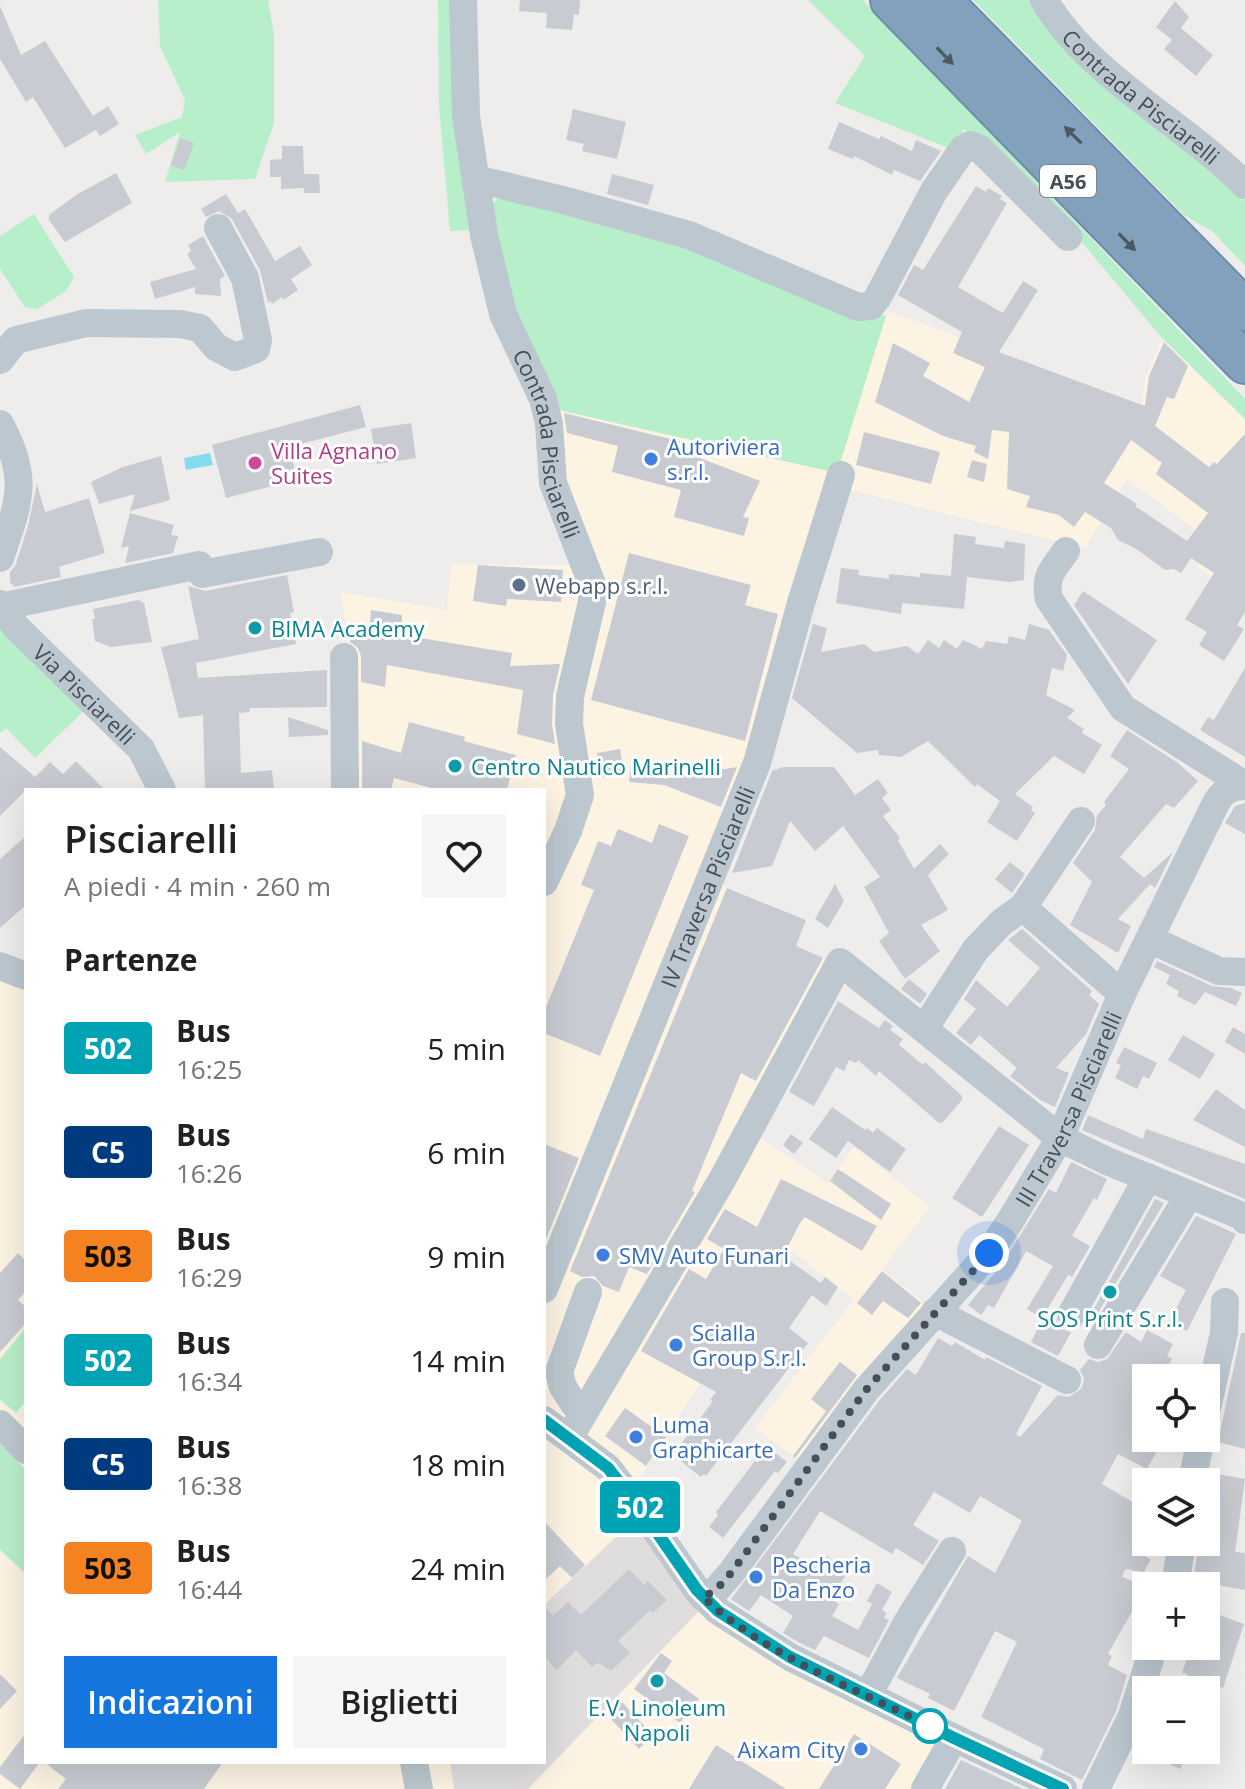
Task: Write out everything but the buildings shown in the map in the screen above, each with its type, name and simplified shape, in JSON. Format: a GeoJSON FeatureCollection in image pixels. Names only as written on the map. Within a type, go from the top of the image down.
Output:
{"type":"FeatureCollection","features":[{"type":"Feature","properties":{"kind":"highway","name":"A56"},"geometry":{"type":"LineString","coordinates":[[891,0],[1245,363]]}},
{"type":"Feature","properties":{"kind":"highway","name":"A56"},"geometry":{"type":"LineString","coordinates":[[940,0],[1245,310]]}},
{"type":"Feature","properties":{"kind":"street","name":"Contrada Pisciarelli"},"geometry":{"type":"LineString","coordinates":[[463,0],[466,116],[484,235],[503,314],[543,399],[549,424],[553,483],[592,584],[592,602],[570,696],[569,724],[580,795],[568,831],[546,878]]}},
{"type":"Feature","properties":{"kind":"street","name":"Contrada Pisciarelli"},"geometry":{"type":"LineString","coordinates":[[1044,0],[1057,22],[1087,56],[1217,157],[1245,185]]}},
{"type":"Feature","properties":{"kind":"street"},"geometry":{"type":"LineString","coordinates":[[476,179],[689,235],[858,307],[871,306],[878,297],[934,191],[963,149],[970,145],[980,149],[1068,237]]}},
{"type":"Feature","properties":{"kind":"street"},"geometry":{"type":"LineString","coordinates":[[0,360],[16,340],[104,321],[180,324],[200,328],[216,347],[235,357],[256,349],[258,340],[245,278],[218,228]]}},
{"type":"Feature","properties":{"kind":"street"},"geometry":{"type":"LineString","coordinates":[[0,424],[18,463],[20,485],[15,514],[0,558]]}},
{"type":"Feature","properties":{"kind":"street","name":"IV Traversa Pisciarelli"},"geometry":{"type":"LineString","coordinates":[[546,1284],[757,763],[801,603],[841,475]]}},
{"type":"Feature","properties":{"kind":"street"},"geometry":{"type":"LineString","coordinates":[[1066,551],[1046,585],[1049,599],[1123,708],[1245,786]]}},
{"type":"Feature","properties":{"kind":"street"},"geometry":{"type":"LineString","coordinates":[[0,606],[199,565],[202,574],[319,552]]}},
{"type":"Feature","properties":{"kind":"street","name":"Via Pisciarelli"},"geometry":{"type":"LineString","coordinates":[[0,606],[15,626],[141,749],[161,788]]}},
{"type":"Feature","properties":{"kind":"street"},"geometry":{"type":"LineString","coordinates":[[344,657],[345,788]]}},
{"type":"Feature","properties":{"kind":"street","name":"III Traversa Pisciarelli"},"geometry":{"type":"LineString","coordinates":[[703,1597],[716,1590],[731,1573],[866,1390],[989,1253],[1060,1138],[1122,994],[1217,801],[1224,791],[1245,786]]}},
{"type":"Feature","properties":{"kind":"street"},"geometry":{"type":"LineString","coordinates":[[924,1029],[976,949],[1002,922],[1023,907],[1081,821]]}},
{"type":"Feature","properties":{"kind":"street"},"geometry":{"type":"LineString","coordinates":[[1034,917],[1122,994]]}},
{"type":"Feature","properties":{"kind":"street"},"geometry":{"type":"LineString","coordinates":[[1149,939],[1219,971],[1245,972]]}},
{"type":"Feature","properties":{"kind":"street"},"geometry":{"type":"LineString","coordinates":[[557,1430],[722,1180],[840,962],[1060,1138],[1107,1161],[1244,1216]]}},
{"type":"Feature","properties":{"kind":"street"},"geometry":{"type":"LineString","coordinates":[[0,966],[24,975]]}},
{"type":"Feature","properties":{"kind":"street"},"geometry":{"type":"LineString","coordinates":[[1071,1315],[1148,1177]]}},
{"type":"Feature","properties":{"kind":"street"},"geometry":{"type":"LineString","coordinates":[[1098,1345],[1189,1195]]}},
{"type":"Feature","properties":{"kind":"street"},"geometry":{"type":"LineString","coordinates":[[557,1430],[600,1362],[645,1275]]}},
{"type":"Feature","properties":{"kind":"street"},"geometry":{"type":"LineString","coordinates":[[574,1404],[563,1387],[559,1372],[588,1292]]}},
{"type":"Feature","properties":{"kind":"street"},"geometry":{"type":"LineString","coordinates":[[1217,1364],[1224,1333],[1225,1302]]}},
{"type":"Feature","properties":{"kind":"street"},"geometry":{"type":"LineString","coordinates":[[935,1312],[1067,1380]]}},
{"type":"Feature","properties":{"kind":"street"},"geometry":{"type":"LineString","coordinates":[[0,1424],[24,1448]]}},
{"type":"Feature","properties":{"kind":"street"},"geometry":{"type":"LineString","coordinates":[[557,1430],[608,1468],[703,1597],[743,1629],[790,1657],[1063,1789]]}},
{"type":"Feature","properties":{"kind":"street"},"geometry":{"type":"LineString","coordinates":[[868,1695],[908,1621],[952,1551]]}},
{"type":"Feature","properties":{"kind":"street"},"geometry":{"type":"LineString","coordinates":[[1096,1789],[1132,1716],[1150,1660]]}},
{"type":"Feature","properties":{"kind":"street"},"geometry":{"type":"LineString","coordinates":[[925,1789],[954,1738]]}},
{"type":"Feature","properties":{"kind":"street"},"geometry":{"type":"LineString","coordinates":[[414,1764],[419,1789]]}},
{"type":"Feature","properties":{"kind":"shaded area"},"geometry":{"type":"Polygon","coordinates":[[[891,312],[1142,404],[1145,379],[1162,338],[1245,419],[1245,595],[1196,567],[1210,540],[1127,479],[1085,548],[843,488],[712,881],[806,920],[796,946],[840,966],[749,1130],[828,1183],[854,1147],[930,1207],[882,1269],[932,1310],[807,1466],[755,1428],[854,1299],[787,1248],[633,1488],[709,1603],[954,1732],[932,1789],[0,1789],[0,977],[24,983],[24,1764],[546,1764],[546,864],[551,851],[546,850],[546,788],[350,788],[349,651],[341,592],[447,610],[451,564],[592,566],[560,471],[558,410],[886,316],[891,312]]]}},
{"type":"Feature","properties":{"kind":"shaded area"},"geometry":{"type":"Polygon","coordinates":[[[638,1516],[700,1610],[528,1789],[454,1789],[450,1764],[546,1764],[546,1603],[638,1516]]]}},
{"type":"Feature","properties":{"kind":"green space"},"geometry":{"type":"Polygon","coordinates":[[[158,0],[268,0],[274,35],[274,123],[255,179],[165,182],[180,132],[146,154],[135,135],[182,117],[185,100],[160,46],[158,0]]]}},
{"type":"Feature","properties":{"kind":"green space"},"geometry":{"type":"Polygon","coordinates":[[[438,0],[455,0],[474,230],[450,231],[439,105],[438,0]]]}},
{"type":"Feature","properties":{"kind":"green space"},"geometry":{"type":"Polygon","coordinates":[[[808,0],[863,0],[1245,399],[1245,419],[1162,338],[1049,203],[964,129],[953,150],[835,103],[865,56],[808,0]]]}},
{"type":"Feature","properties":{"kind":"green space"},"geometry":{"type":"Polygon","coordinates":[[[973,0],[1035,0],[1245,201],[1245,266],[1213,232],[1184,215],[973,0]]]}},
{"type":"Feature","properties":{"kind":"green space"},"geometry":{"type":"Polygon","coordinates":[[[500,197],[666,236],[834,304],[886,316],[837,473],[558,410],[509,302],[491,204],[500,197]]]}},
{"type":"Feature","properties":{"kind":"green space"},"geometry":{"type":"Polygon","coordinates":[[[34,214],[74,277],[66,291],[37,309],[25,307],[0,269],[0,236],[34,214]]]}},
{"type":"Feature","properties":{"kind":"green space"},"geometry":{"type":"Polygon","coordinates":[[[0,623],[87,708],[35,758],[6,728],[0,733],[0,623]]]}},
{"type":"Feature","properties":{"kind":"green space"},"geometry":{"type":"Polygon","coordinates":[[[24,1329],[24,1403],[16,1413],[0,1400],[0,1359],[24,1329]]]}},
{"type":"Feature","properties":{"kind":"green space"},"geometry":{"type":"Polygon","coordinates":[[[0,1444],[24,1468],[24,1572],[0,1550],[0,1444]]]}},
{"type":"Feature","properties":{"kind":"water"},"geometry":{"type":"Polygon","coordinates":[[[210,453],[213,465],[186,470],[184,458],[210,453]]]}},
{"type":"Feature","properties":{"kind":"bus line","name":"502"},"geometry":{"type":"LineString","coordinates":[[546,1421],[608,1468],[697,1590],[718,1611],[743,1629],[790,1657],[1063,1789]]}},
{"type":"Feature","properties":{"kind":"place","name":"Autoriviera s.r.l."},"geometry":{"type":"Point","coordinates":[651,459]}},
{"type":"Feature","properties":{"kind":"place","name":"Villa Agnano Suites"},"geometry":{"type":"Point","coordinates":[255,463]}},
{"type":"Feature","properties":{"kind":"place","name":"Webapp s.r.l."},"geometry":{"type":"Point","coordinates":[519,585]}},
{"type":"Feature","properties":{"kind":"place","name":"BIMA Academy"},"geometry":{"type":"Point","coordinates":[255,628]}},
{"type":"Feature","properties":{"kind":"place","name":"Centro Nautico Marinelli"},"geometry":{"type":"Point","coordinates":[455,766]}},
{"type":"Feature","properties":{"kind":"place","name":"SMV Auto Funari"},"geometry":{"type":"Point","coordinates":[603,1255]}},
{"type":"Feature","properties":{"kind":"place","name":"SOS Print S.r.l."},"geometry":{"type":"Point","coordinates":[1110,1292]}},
{"type":"Feature","properties":{"kind":"place","name":"Scialla Group S.r.l."},"geometry":{"type":"Point","coordinates":[676,1345]}},
{"type":"Feature","properties":{"kind":"place","name":"Luma Graphicarte"},"geometry":{"type":"Point","coordinates":[636,1437]}},
{"type":"Feature","properties":{"kind":"place","name":"Pescheria Da Enzo"},"geometry":{"type":"Point","coordinates":[756,1577]}},
{"type":"Feature","properties":{"kind":"place","name":"E.V. Linoleum Napoli"},"geometry":{"type":"Point","coordinates":[657,1681]}},
{"type":"Feature","properties":{"kind":"place","name":"Aixam City"},"geometry":{"type":"Point","coordinates":[861,1749]}},
{"type":"Feature","properties":{"kind":"route"},"geometry":{"type":"LineString","coordinates":[[930,1726],[790,1657],[743,1629],[703,1597],[716,1590],[731,1573],[866,1390],[989,1253]]}}]}
